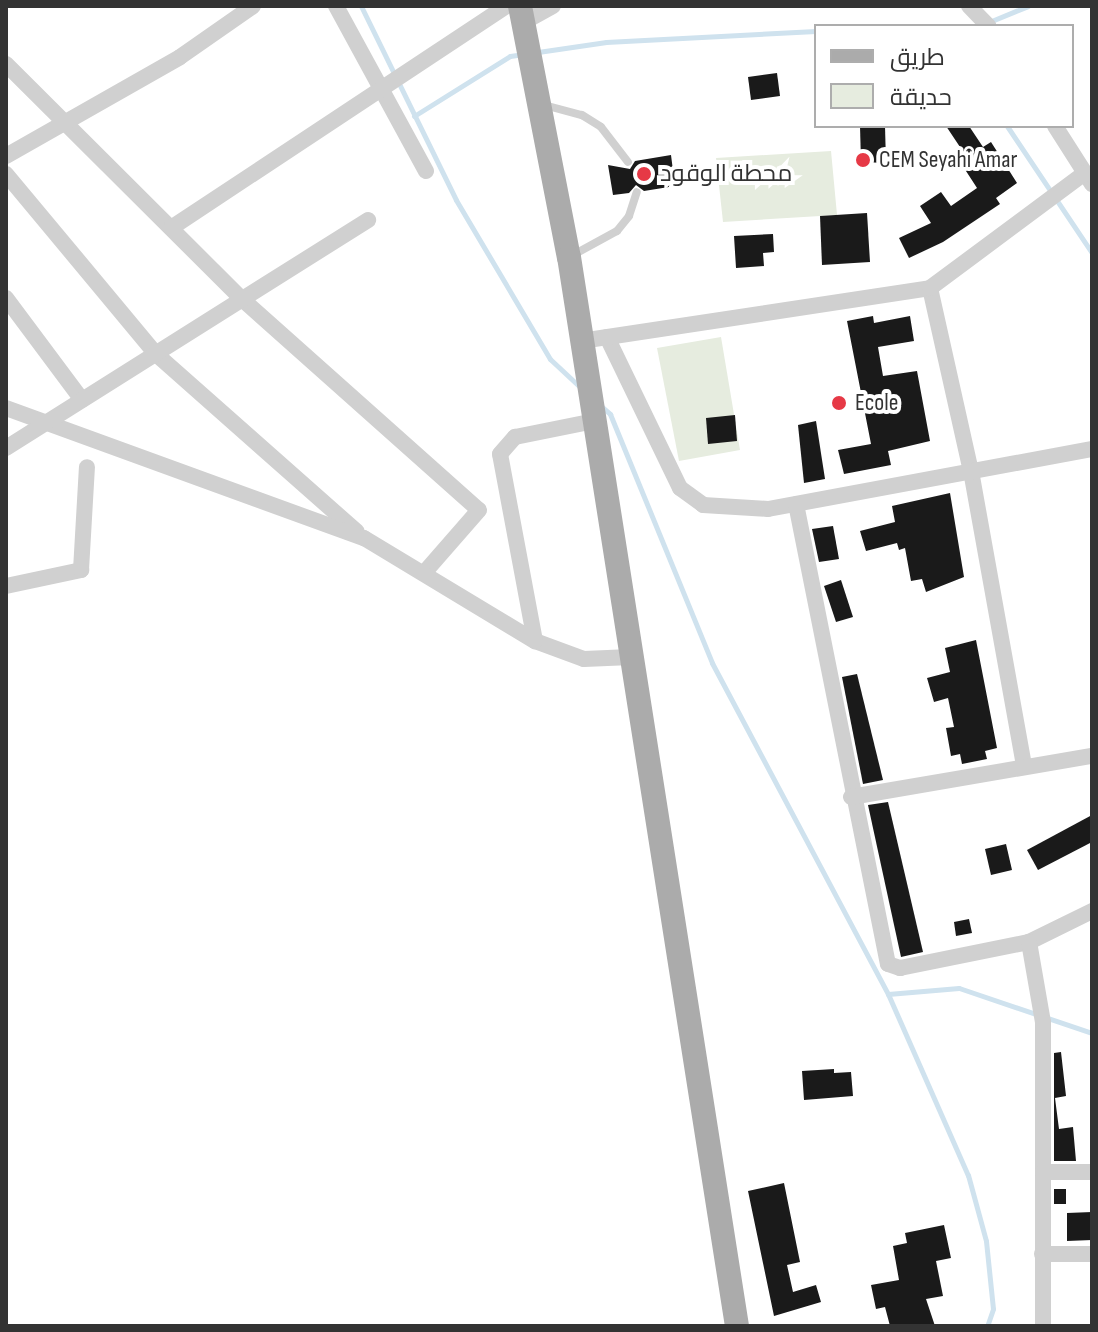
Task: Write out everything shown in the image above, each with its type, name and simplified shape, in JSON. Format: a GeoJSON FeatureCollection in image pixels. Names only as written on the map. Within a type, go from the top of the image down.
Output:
{"type":"FeatureCollection","features":[{"type":"Feature","properties":{"kind":"main road"},"geometry":{"type":"LineString","coordinates":[[517,11],[569,257],[737,1326]]}},
{"type":"Feature","properties":{"kind":"street"},"geometry":{"type":"LineString","coordinates":[[6,156],[223,31],[253,6]]}},
{"type":"Feature","properties":{"kind":"street"},"geometry":{"type":"LineString","coordinates":[[336,6],[426,171]]}},
{"type":"Feature","properties":{"kind":"street"},"geometry":{"type":"LineString","coordinates":[[171,228],[382,88],[517,11],[553,6]]}},
{"type":"Feature","properties":{"kind":"street"},"geometry":{"type":"LineString","coordinates":[[6,64],[242,299],[479,510],[425,572]]}},
{"type":"Feature","properties":{"kind":"street"},"geometry":{"type":"LineString","coordinates":[[581,341],[930,288],[1089,178],[1056,128]]}},
{"type":"Feature","properties":{"kind":"street"},"geometry":{"type":"LineString","coordinates":[[6,174],[156,354],[364,538]]}},
{"type":"Feature","properties":{"kind":"street"},"geometry":{"type":"LineString","coordinates":[[6,448],[368,220]]}},
{"type":"Feature","properties":{"kind":"street"},"geometry":{"type":"LineString","coordinates":[[930,288],[971,471],[1024,765]]}},
{"type":"Feature","properties":{"kind":"street"},"geometry":{"type":"LineString","coordinates":[[6,298],[82,400]]}},
{"type":"Feature","properties":{"kind":"street"},"geometry":{"type":"LineString","coordinates":[[607,337],[680,488],[703,505],[734,511],[796,504],[1092,449]]}},
{"type":"Feature","properties":{"kind":"street"},"geometry":{"type":"LineString","coordinates":[[6,408],[42,425],[364,538],[535,641],[584,659],[631,657]]}},
{"type":"Feature","properties":{"kind":"street"},"geometry":{"type":"LineString","coordinates":[[535,641],[500,454],[515,437],[594,421]]}},
{"type":"Feature","properties":{"kind":"street"},"geometry":{"type":"LineString","coordinates":[[6,586],[81,570],[87,467]]}},
{"type":"Feature","properties":{"kind":"street"},"geometry":{"type":"LineString","coordinates":[[796,504],[851,797],[888,964],[900,968],[1029,942],[1092,911]]}},
{"type":"Feature","properties":{"kind":"street"},"geometry":{"type":"LineString","coordinates":[[851,797],[1024,765],[1092,756]]}},
{"type":"Feature","properties":{"kind":"street"},"geometry":{"type":"LineString","coordinates":[[1029,942],[1043,1022],[1043,1326]]}},
{"type":"Feature","properties":{"kind":"street"},"geometry":{"type":"LineString","coordinates":[[1043,1172],[1092,1172]]}},
{"type":"Feature","properties":{"kind":"street"},"geometry":{"type":"LineString","coordinates":[[1042,1254],[1092,1254]]}},
{"type":"Feature","properties":{"kind":"lane"},"geometry":{"type":"LineString","coordinates":[[539,104],[561,107],[592,121],[628,162]]}},
{"type":"Feature","properties":{"kind":"lane"},"geometry":{"type":"LineString","coordinates":[[569,257],[617,231],[629,216],[637,192]]}},
{"type":"Feature","properties":{"kind":"green space"},"geometry":{"type":"Polygon","coordinates":[[[831,151],[837,215],[723,222],[716,158],[831,151]]]}},
{"type":"Feature","properties":{"kind":"green space"},"geometry":{"type":"Polygon","coordinates":[[[721,337],[740,450],[679,461],[657,348],[721,337]]]}},
{"type":"Feature","properties":{"kind":"building"},"geometry":{"type":"Polygon","coordinates":[[[777,73],[780,96],[751,100],[748,77],[777,73]]]}},
{"type":"Feature","properties":{"kind":"building"},"geometry":{"type":"Polygon","coordinates":[[[860,128],[885,128],[886,163],[861,162],[860,128]]]}},
{"type":"Feature","properties":{"kind":"building"},"geometry":{"type":"Polygon","coordinates":[[[947,128],[970,128],[983,147],[991,142],[1017,183],[996,198],[1000,204],[943,242],[909,258],[899,238],[931,223],[920,206],[941,192],[951,206],[977,188],[955,154],[962,150],[947,128]]]}},
{"type":"Feature","properties":{"kind":"building"},"geometry":{"type":"Polygon","coordinates":[[[671,155],[675,186],[644,191],[636,185],[629,193],[613,195],[608,165],[630,169],[635,161],[671,155]]]}},
{"type":"Feature","properties":{"kind":"building"},"geometry":{"type":"Polygon","coordinates":[[[867,213],[870,262],[822,265],[820,216],[867,213]]]}},
{"type":"Feature","properties":{"kind":"building"},"geometry":{"type":"Polygon","coordinates":[[[773,234],[774,252],[763,253],[764,266],[736,268],[734,236],[773,234]]]}},
{"type":"Feature","properties":{"kind":"building"},"geometry":{"type":"Polygon","coordinates":[[[873,316],[874,323],[910,316],[914,341],[878,347],[883,376],[917,371],[930,441],[888,451],[891,465],[844,474],[838,450],[871,444],[847,321],[873,316]]]}},
{"type":"Feature","properties":{"kind":"building"},"geometry":{"type":"Polygon","coordinates":[[[735,415],[737,441],[708,444],[706,418],[735,415]]]}},
{"type":"Feature","properties":{"kind":"building"},"geometry":{"type":"Polygon","coordinates":[[[816,421],[825,479],[804,483],[798,425],[816,421]]]}},
{"type":"Feature","properties":{"kind":"building"},"geometry":{"type":"Polygon","coordinates":[[[950,493],[964,577],[926,592],[922,579],[911,581],[905,548],[899,550],[897,543],[866,551],[860,531],[895,522],[892,506],[950,493]]]}},
{"type":"Feature","properties":{"kind":"building"},"geometry":{"type":"Polygon","coordinates":[[[833,526],[839,559],[819,562],[812,529],[833,526]]]}},
{"type":"Feature","properties":{"kind":"building"},"geometry":{"type":"Polygon","coordinates":[[[841,580],[853,617],[836,622],[824,586],[841,580]]]}},
{"type":"Feature","properties":{"kind":"building"},"geometry":{"type":"Polygon","coordinates":[[[976,640],[997,748],[985,751],[987,759],[962,764],[960,754],[951,756],[946,728],[954,727],[948,698],[934,702],[927,678],[950,672],[945,648],[976,640]]]}},
{"type":"Feature","properties":{"kind":"building"},"geometry":{"type":"Polygon","coordinates":[[[857,674],[883,780],[863,784],[842,677],[857,674]]]}},
{"type":"Feature","properties":{"kind":"building"},"geometry":{"type":"Polygon","coordinates":[[[888,802],[923,952],[901,957],[868,805],[888,802]]]}},
{"type":"Feature","properties":{"kind":"building"},"geometry":{"type":"Polygon","coordinates":[[[1092,815],[1092,842],[1038,870],[1027,850],[1092,815]]]}},
{"type":"Feature","properties":{"kind":"building"},"geometry":{"type":"Polygon","coordinates":[[[1006,844],[1012,870],[991,875],[985,849],[1006,844]]]}},
{"type":"Feature","properties":{"kind":"building"},"geometry":{"type":"Polygon","coordinates":[[[969,919],[972,933],[956,936],[954,922],[969,919]]]}},
{"type":"Feature","properties":{"kind":"building"},"geometry":{"type":"Polygon","coordinates":[[[1061,1052],[1066,1096],[1055,1098],[1059,1129],[1073,1127],[1076,1161],[1054,1161],[1054,1053],[1061,1052]]]}},
{"type":"Feature","properties":{"kind":"building"},"geometry":{"type":"Polygon","coordinates":[[[834,1069],[834,1073],[851,1072],[853,1096],[804,1100],[802,1071],[834,1069]]]}},
{"type":"Feature","properties":{"kind":"building"},"geometry":{"type":"Polygon","coordinates":[[[784,1183],[800,1262],[787,1265],[793,1292],[816,1285],[821,1302],[774,1316],[748,1191],[784,1183]]]}},
{"type":"Feature","properties":{"kind":"building"},"geometry":{"type":"Polygon","coordinates":[[[1054,1189],[1066,1189],[1066,1204],[1054,1204],[1054,1189]]]}},
{"type":"Feature","properties":{"kind":"building"},"geometry":{"type":"Polygon","coordinates":[[[1092,1212],[1092,1240],[1067,1241],[1067,1213],[1092,1212]]]}},
{"type":"Feature","properties":{"kind":"building"},"geometry":{"type":"Polygon","coordinates":[[[944,1225],[951,1258],[936,1261],[943,1296],[926,1299],[935,1326],[890,1326],[885,1307],[876,1309],[871,1285],[899,1280],[893,1246],[907,1243],[905,1233],[944,1225]]]}},
{"type":"Feature","properties":{"kind":"waterway"},"geometry":{"type":"LineString","coordinates":[[361,6],[456,200],[550,359],[580,387]]}},
{"type":"Feature","properties":{"kind":"waterway"},"geometry":{"type":"LineString","coordinates":[[989,22],[1028,6]]}},
{"type":"Feature","properties":{"kind":"waterway"},"geometry":{"type":"LineString","coordinates":[[538,52],[606,42],[814,31]]}},
{"type":"Feature","properties":{"kind":"waterway"},"geometry":{"type":"LineString","coordinates":[[414,116],[510,56],[524,54]]}},
{"type":"Feature","properties":{"kind":"waterway"},"geometry":{"type":"LineString","coordinates":[[1008,128],[1092,253]]}},
{"type":"Feature","properties":{"kind":"waterway"},"geometry":{"type":"LineString","coordinates":[[602,407],[610,414],[712,663],[888,994],[968,1175],[986,1241],[993,1309],[987,1326]]}},
{"type":"Feature","properties":{"kind":"waterway"},"geometry":{"type":"LineString","coordinates":[[888,994],[959,988],[1092,1033]]}},
{"type":"Feature","properties":{"kind":"place","name":"CEM Seyahi Amar"},"geometry":{"type":"Point","coordinates":[863,160]}},
{"type":"Feature","properties":{"kind":"place","name":"محطة الوقود"},"geometry":{"type":"Point","coordinates":[644,174]}},
{"type":"Feature","properties":{"kind":"place","name":"Ecole"},"geometry":{"type":"Point","coordinates":[839,403]}}]}
